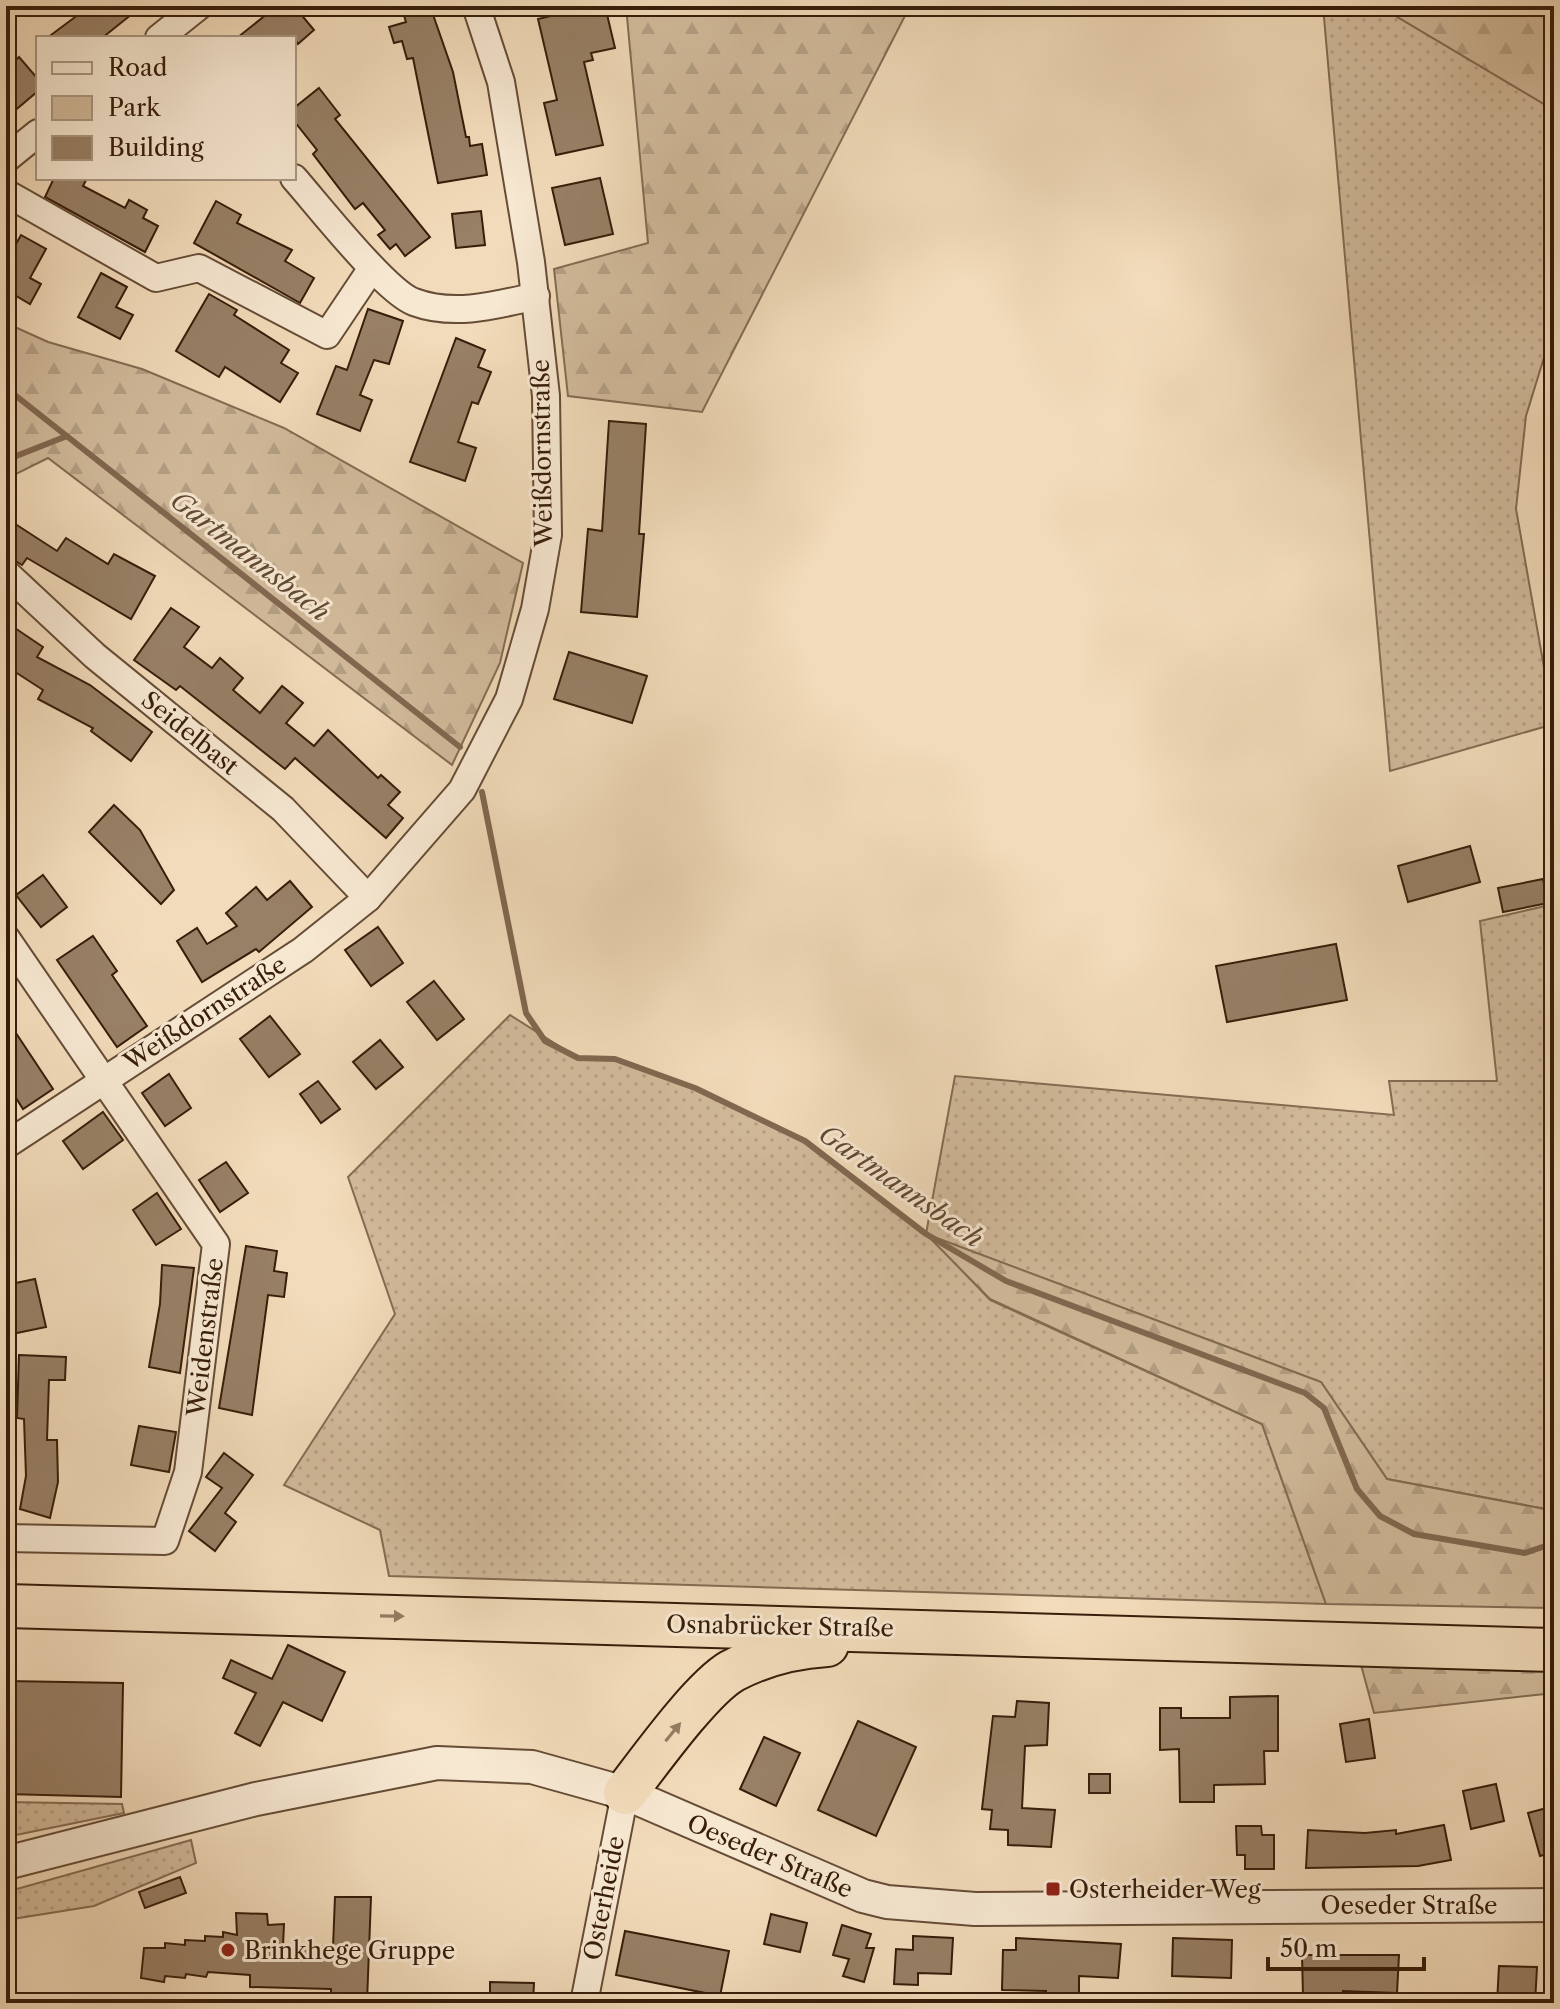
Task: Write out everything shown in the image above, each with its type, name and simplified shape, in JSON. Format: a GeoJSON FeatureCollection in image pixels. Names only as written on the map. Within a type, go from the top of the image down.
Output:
{"type":"FeatureCollection","features":[{"type":"Feature","properties":{"kind":"highway","name":"Osnabrücker Straße"},"geometry":{"type":"LineString","coordinates":[[6,1584],[383,1589],[1554,1626]]}},
{"type":"Feature","properties":{"kind":"highway","name":"Osnabrücker Straße"},"geometry":{"type":"LineString","coordinates":[[6,1606],[1048,1633],[1554,1650]]}},
{"type":"Feature","properties":{"kind":"highway"},"geometry":{"type":"LineString","coordinates":[[625,1793],[684,1718],[730,1672],[792,1647],[1048,1633]]}},
{"type":"Feature","properties":{"kind":"street"},"geometry":{"type":"LineString","coordinates":[[173,34],[199,6]]}},
{"type":"Feature","properties":{"kind":"street","name":"Weißdornstraße"},"geometry":{"type":"LineString","coordinates":[[6,1145],[303,950],[368,898],[462,790],[509,699],[535,609],[548,535],[546,396],[536,296],[501,82],[476,6]]}},
{"type":"Feature","properties":{"kind":"street"},"geometry":{"type":"LineString","coordinates":[[6,159],[36,135]]}},
{"type":"Feature","properties":{"kind":"street"},"geometry":{"type":"LineString","coordinates":[[296,180],[372,268],[412,302],[475,310],[536,296]]}},
{"type":"Feature","properties":{"kind":"street"},"geometry":{"type":"LineString","coordinates":[[6,193],[156,278],[199,268],[327,335],[372,268]]}},
{"type":"Feature","properties":{"kind":"street","name":"Seidelbast"},"geometry":{"type":"LineString","coordinates":[[6,573],[95,656],[283,809],[368,898]]}},
{"type":"Feature","properties":{"kind":"street","name":"Weidenstraße"},"geometry":{"type":"LineString","coordinates":[[6,938],[216,1244],[188,1472],[165,1541],[6,1538]]}},
{"type":"Feature","properties":{"kind":"street","name":"Oeseder Straße"},"geometry":{"type":"LineString","coordinates":[[6,1863],[256,1799],[437,1763],[532,1767],[625,1793],[863,1896],[887,1902],[975,1909],[1554,1905]]}},
{"type":"Feature","properties":{"kind":"street","name":"Osterheide"},"geometry":{"type":"LineString","coordinates":[[584,2003],[625,1793]]}},
{"type":"Feature","properties":{"kind":"green space"},"geometry":{"type":"Polygon","coordinates":[[[626,6],[910,6],[702,412],[568,396],[554,269],[648,243],[626,6]]]}},
{"type":"Feature","properties":{"kind":"green space"},"geometry":{"type":"Polygon","coordinates":[[[1323,6],[1379,6],[1554,110],[1554,325],[1526,416],[1516,509],[1554,724],[1390,771],[1323,6]]]}},
{"type":"Feature","properties":{"kind":"green space"},"geometry":{"type":"Polygon","coordinates":[[[1379,6],[1554,6],[1554,110],[1379,6]]]}},
{"type":"Feature","properties":{"kind":"green space"},"geometry":{"type":"Polygon","coordinates":[[[6,323],[48,342],[142,369],[284,428],[523,563],[500,663],[452,765],[48,458],[6,479],[6,323]]]}},
{"type":"Feature","properties":{"kind":"green space"},"geometry":{"type":"Polygon","coordinates":[[[1554,904],[1554,1484],[1545,1509],[1387,1479],[1321,1382],[928,1235],[990,1300],[1262,1424],[1326,1604],[389,1576],[380,1530],[284,1485],[395,1314],[348,1177],[510,1015],[578,1058],[615,1059],[695,1088],[805,1141],[926,1234],[955,1076],[1394,1115],[1389,1081],[1497,1081],[1480,921],[1554,904]]]}},
{"type":"Feature","properties":{"kind":"green space"},"geometry":{"type":"Polygon","coordinates":[[[926,1234],[1321,1382],[1387,1479],[1545,1509],[1554,1484],[1554,1608],[1326,1604],[1262,1424],[990,1299],[926,1234]]]}},
{"type":"Feature","properties":{"kind":"green space"},"geometry":{"type":"Polygon","coordinates":[[[1360,1661],[1554,1667],[1554,1693],[1374,1713],[1360,1661]]]}},
{"type":"Feature","properties":{"kind":"green space"},"geometry":{"type":"Polygon","coordinates":[[[6,1802],[122,1804],[124,1813],[6,1837],[6,1802]]]}},
{"type":"Feature","properties":{"kind":"green space"},"geometry":{"type":"Polygon","coordinates":[[[191,1840],[196,1863],[94,1906],[6,1920],[6,1892],[191,1840]]]}},
{"type":"Feature","properties":{"kind":"building"},"geometry":{"type":"Polygon","coordinates":[[[90,6],[142,6],[104,36],[50,36],[90,6]]]}},
{"type":"Feature","properties":{"kind":"building"},"geometry":{"type":"Polygon","coordinates":[[[277,6],[294,6],[314,30],[298,44],[296,36],[240,36],[277,6]]]}},
{"type":"Feature","properties":{"kind":"building"},"geometry":{"type":"Polygon","coordinates":[[[430,6],[453,72],[466,137],[469,137],[470,146],[482,144],[487,175],[438,183],[413,58],[407,59],[402,41],[394,43],[389,27],[406,22],[402,9],[430,6]]]}},
{"type":"Feature","properties":{"kind":"building"},"geometry":{"type":"Polygon","coordinates":[[[605,6],[615,48],[591,53],[593,60],[584,62],[603,145],[556,155],[544,103],[557,100],[538,19],[605,6]]]}},
{"type":"Feature","properties":{"kind":"building"},"geometry":{"type":"Polygon","coordinates":[[[19,57],[36,77],[36,93],[6,118],[6,69],[19,57]]]}},
{"type":"Feature","properties":{"kind":"building"},"geometry":{"type":"Polygon","coordinates":[[[319,88],[340,115],[335,119],[430,237],[405,256],[396,244],[390,249],[378,235],[385,230],[363,203],[355,209],[313,154],[317,150],[296,124],[296,106],[319,88]]]}},
{"type":"Feature","properties":{"kind":"building"},"geometry":{"type":"Polygon","coordinates":[[[600,178],[613,234],[565,245],[552,188],[600,178]]]}},
{"type":"Feature","properties":{"kind":"building"},"geometry":{"type":"Polygon","coordinates":[[[53,180],[86,180],[83,186],[125,208],[129,200],[147,210],[143,218],[158,226],[145,252],[45,197],[53,180]]]}},
{"type":"Feature","properties":{"kind":"building"},"geometry":{"type":"Polygon","coordinates":[[[216,201],[241,215],[237,223],[292,250],[285,261],[314,278],[300,303],[194,243],[216,201]]]}},
{"type":"Feature","properties":{"kind":"building"},"geometry":{"type":"Polygon","coordinates":[[[481,211],[485,245],[456,248],[452,214],[481,211]]]}},
{"type":"Feature","properties":{"kind":"building"},"geometry":{"type":"Polygon","coordinates":[[[21,235],[46,249],[30,278],[41,284],[30,304],[6,290],[6,262],[21,235]]]}},
{"type":"Feature","properties":{"kind":"building"},"geometry":{"type":"Polygon","coordinates":[[[101,273],[127,287],[116,307],[133,315],[120,339],[78,317],[101,273]]]}},
{"type":"Feature","properties":{"kind":"building"},"geometry":{"type":"Polygon","coordinates":[[[209,294],[237,310],[234,315],[289,350],[281,363],[298,373],[280,402],[225,367],[219,377],[176,351],[209,294]]]}},
{"type":"Feature","properties":{"kind":"building"},"geometry":{"type":"Polygon","coordinates":[[[368,309],[403,321],[389,364],[374,360],[360,395],[372,400],[360,431],[317,414],[336,366],[347,370],[368,309]]]}},
{"type":"Feature","properties":{"kind":"building"},"geometry":{"type":"Polygon","coordinates":[[[456,338],[485,350],[478,367],[491,372],[478,404],[472,402],[458,442],[476,448],[465,481],[410,462],[456,338]]]}},
{"type":"Feature","properties":{"kind":"building"},"geometry":{"type":"Polygon","coordinates":[[[609,421],[646,424],[639,534],[644,534],[637,617],[581,612],[588,529],[602,531],[609,421]]]}},
{"type":"Feature","properties":{"kind":"building"},"geometry":{"type":"Polygon","coordinates":[[[6,518],[57,551],[66,538],[108,564],[114,554],[155,576],[131,619],[27,558],[22,565],[6,555],[6,518]]]}},
{"type":"Feature","properties":{"kind":"building"},"geometry":{"type":"Polygon","coordinates":[[[171,608],[199,627],[184,647],[212,668],[220,658],[243,678],[233,690],[260,713],[282,686],[303,703],[286,723],[314,746],[328,730],[378,778],[381,775],[400,792],[388,805],[403,818],[386,838],[295,758],[285,769],[180,686],[176,690],[134,660],[171,608]]]}},
{"type":"Feature","properties":{"kind":"building"},"geometry":{"type":"Polygon","coordinates":[[[6,622],[43,647],[37,657],[90,685],[152,732],[131,761],[91,731],[93,728],[38,699],[43,690],[6,666],[6,622]]]}},
{"type":"Feature","properties":{"kind":"building"},"geometry":{"type":"Polygon","coordinates":[[[569,652],[647,676],[632,723],[554,699],[569,652]]]}},
{"type":"Feature","properties":{"kind":"building"},"geometry":{"type":"Polygon","coordinates":[[[114,805],[140,830],[174,890],[161,904],[89,832],[114,805]]]}},
{"type":"Feature","properties":{"kind":"building"},"geometry":{"type":"Polygon","coordinates":[[[1470,846],[1480,882],[1408,902],[1398,866],[1470,846]]]}},
{"type":"Feature","properties":{"kind":"building"},"geometry":{"type":"Polygon","coordinates":[[[43,875],[67,907],[41,927],[16,895],[43,875]]]}},
{"type":"Feature","properties":{"kind":"building"},"geometry":{"type":"Polygon","coordinates":[[[1543,879],[1548,903],[1503,912],[1498,888],[1543,879]]]}},
{"type":"Feature","properties":{"kind":"building"},"geometry":{"type":"Polygon","coordinates":[[[290,881],[312,907],[259,952],[256,949],[202,982],[177,941],[197,928],[207,944],[237,926],[226,913],[256,887],[267,900],[290,881]]]}},
{"type":"Feature","properties":{"kind":"building"},"geometry":{"type":"Polygon","coordinates":[[[378,927],[403,963],[371,986],[345,950],[378,927]]]}},
{"type":"Feature","properties":{"kind":"building"},"geometry":{"type":"Polygon","coordinates":[[[93,936],[117,971],[112,975],[147,1026],[117,1047],[57,960],[93,936]]]}},
{"type":"Feature","properties":{"kind":"building"},"geometry":{"type":"Polygon","coordinates":[[[1336,944],[1347,1000],[1227,1022],[1216,966],[1336,944]]]}},
{"type":"Feature","properties":{"kind":"building"},"geometry":{"type":"Polygon","coordinates":[[[434,981],[464,1019],[437,1040],[407,1002],[434,981]]]}},
{"type":"Feature","properties":{"kind":"building"},"geometry":{"type":"Polygon","coordinates":[[[270,1016],[300,1054],[269,1077],[240,1039],[270,1016]]]}},
{"type":"Feature","properties":{"kind":"building"},"geometry":{"type":"Polygon","coordinates":[[[6,1018],[53,1089],[23,1109],[6,1082],[6,1018]]]}},
{"type":"Feature","properties":{"kind":"building"},"geometry":{"type":"Polygon","coordinates":[[[380,1040],[403,1067],[376,1089],[353,1062],[380,1040]]]}},
{"type":"Feature","properties":{"kind":"building"},"geometry":{"type":"Polygon","coordinates":[[[169,1074],[191,1108],[165,1126],[142,1093],[169,1074]]]}},
{"type":"Feature","properties":{"kind":"building"},"geometry":{"type":"Polygon","coordinates":[[[318,1081],[340,1109],[321,1123],[300,1094],[318,1081]]]}},
{"type":"Feature","properties":{"kind":"building"},"geometry":{"type":"Polygon","coordinates":[[[103,1112],[123,1140],[83,1169],[63,1141],[103,1112]]]}},
{"type":"Feature","properties":{"kind":"building"},"geometry":{"type":"Polygon","coordinates":[[[226,1162],[248,1193],[220,1212],[199,1180],[226,1162]]]}},
{"type":"Feature","properties":{"kind":"building"},"geometry":{"type":"Polygon","coordinates":[[[157,1193],[181,1229],[156,1245],[133,1210],[157,1193]]]}},
{"type":"Feature","properties":{"kind":"building"},"geometry":{"type":"Polygon","coordinates":[[[246,1246],[277,1251],[274,1271],[287,1273],[284,1297],[268,1295],[252,1415],[219,1408],[246,1246]]]}},
{"type":"Feature","properties":{"kind":"building"},"geometry":{"type":"Polygon","coordinates":[[[162,1265],[194,1268],[180,1373],[149,1367],[160,1304],[162,1265]]]}},
{"type":"Feature","properties":{"kind":"building"},"geometry":{"type":"Polygon","coordinates":[[[35,1279],[46,1327],[12,1334],[6,1285],[35,1279]]]}},
{"type":"Feature","properties":{"kind":"building"},"geometry":{"type":"Polygon","coordinates":[[[19,1355],[66,1357],[65,1380],[49,1380],[47,1440],[57,1440],[58,1482],[50,1518],[20,1509],[26,1476],[24,1419],[17,1418],[19,1355]]]}},
{"type":"Feature","properties":{"kind":"building"},"geometry":{"type":"Polygon","coordinates":[[[139,1426],[176,1432],[169,1472],[131,1465],[139,1426]]]}},
{"type":"Feature","properties":{"kind":"building"},"geometry":{"type":"Polygon","coordinates":[[[224,1453],[253,1475],[225,1513],[236,1522],[215,1551],[189,1531],[222,1488],[206,1477],[224,1453]]]}},
{"type":"Feature","properties":{"kind":"building"},"geometry":{"type":"Polygon","coordinates":[[[288,1645],[345,1672],[322,1721],[283,1702],[260,1746],[235,1733],[256,1693],[223,1678],[231,1660],[272,1679],[288,1645]]]}},
{"type":"Feature","properties":{"kind":"building"},"geometry":{"type":"Polygon","coordinates":[[[6,1681],[123,1683],[121,1797],[6,1794],[6,1681]]]}},
{"type":"Feature","properties":{"kind":"building"},"geometry":{"type":"Polygon","coordinates":[[[1278,1696],[1278,1751],[1264,1751],[1265,1784],[1214,1785],[1214,1802],[1180,1802],[1179,1749],[1160,1750],[1160,1708],[1181,1708],[1181,1718],[1230,1718],[1230,1697],[1278,1696]]]}},
{"type":"Feature","properties":{"kind":"building"},"geometry":{"type":"Polygon","coordinates":[[[1017,1701],[1049,1703],[1047,1745],[1025,1746],[1022,1808],[1055,1810],[1051,1847],[1008,1845],[1008,1830],[990,1829],[992,1810],[982,1809],[993,1716],[1015,1717],[1017,1701]]]}},
{"type":"Feature","properties":{"kind":"building"},"geometry":{"type":"Polygon","coordinates":[[[1369,1719],[1375,1758],[1346,1762],[1340,1724],[1369,1719]]]}},
{"type":"Feature","properties":{"kind":"building"},"geometry":{"type":"Polygon","coordinates":[[[858,1721],[916,1747],[876,1836],[818,1810],[858,1721]]]}},
{"type":"Feature","properties":{"kind":"building"},"geometry":{"type":"Polygon","coordinates":[[[764,1737],[800,1753],[776,1806],[740,1789],[764,1737]]]}},
{"type":"Feature","properties":{"kind":"building"},"geometry":{"type":"Polygon","coordinates":[[[1089,1774],[1110,1774],[1110,1793],[1089,1793],[1089,1774]]]}},
{"type":"Feature","properties":{"kind":"building"},"geometry":{"type":"Polygon","coordinates":[[[1496,1784],[1504,1821],[1471,1829],[1463,1791],[1496,1784]]]}},
{"type":"Feature","properties":{"kind":"building"},"geometry":{"type":"Polygon","coordinates":[[[1554,1806],[1554,1852],[1540,1856],[1528,1813],[1554,1806]]]}},
{"type":"Feature","properties":{"kind":"building"},"geometry":{"type":"Polygon","coordinates":[[[1444,1825],[1451,1860],[1418,1866],[1306,1868],[1308,1830],[1365,1833],[1396,1830],[1396,1834],[1444,1825]]]}},
{"type":"Feature","properties":{"kind":"building"},"geometry":{"type":"Polygon","coordinates":[[[1236,1826],[1261,1826],[1262,1835],[1274,1835],[1274,1869],[1245,1869],[1245,1855],[1237,1855],[1236,1826]]]}},
{"type":"Feature","properties":{"kind":"building"},"geometry":{"type":"Polygon","coordinates":[[[180,1877],[186,1893],[145,1908],[139,1892],[180,1877]]]}},
{"type":"Feature","properties":{"kind":"building","name":"Brinkhege Gruppe"},"geometry":{"type":"Polygon","coordinates":[[[335,1897],[371,1897],[367,2002],[331,2001],[331,1989],[250,1987],[250,1975],[208,1972],[206,1977],[186,1974],[185,1978],[165,1976],[164,1982],[141,1978],[144,1948],[165,1948],[165,1943],[185,1945],[185,1940],[205,1941],[205,1936],[223,1937],[223,1932],[237,1935],[236,1913],[267,1914],[268,1925],[284,1924],[283,1946],[333,1947],[335,1897]]]}},
{"type":"Feature","properties":{"kind":"building"},"geometry":{"type":"Polygon","coordinates":[[[771,1914],[807,1923],[800,1952],[764,1944],[771,1914]]]}},
{"type":"Feature","properties":{"kind":"building"},"geometry":{"type":"Polygon","coordinates":[[[842,1925],[871,1934],[866,1948],[874,1948],[864,1982],[843,1976],[849,1959],[833,1955],[842,1925]]]}},
{"type":"Feature","properties":{"kind":"building"},"geometry":{"type":"Polygon","coordinates":[[[625,1931],[729,1951],[720,1996],[616,1975],[625,1931]]]}},
{"type":"Feature","properties":{"kind":"building"},"geometry":{"type":"Polygon","coordinates":[[[913,1936],[953,1938],[951,1974],[918,1973],[918,1985],[894,1984],[896,1949],[913,1950],[913,1936]]]}},
{"type":"Feature","properties":{"kind":"building"},"geometry":{"type":"Polygon","coordinates":[[[1016,1938],[1121,1944],[1118,1978],[1079,1976],[1079,2003],[1046,2003],[1046,1991],[1002,1990],[1003,1950],[1016,1950],[1016,1938]]]}},
{"type":"Feature","properties":{"kind":"building"},"geometry":{"type":"Polygon","coordinates":[[[1173,1938],[1232,1940],[1231,1978],[1172,1976],[1173,1938]]]}},
{"type":"Feature","properties":{"kind":"building"},"geometry":{"type":"Polygon","coordinates":[[[1302,1955],[1399,1955],[1397,1993],[1343,1991],[1343,1995],[1303,1996],[1302,1955]]]}},
{"type":"Feature","properties":{"kind":"building"},"geometry":{"type":"Polygon","coordinates":[[[1499,1966],[1537,1967],[1535,2003],[1497,2003],[1499,1966]]]}},
{"type":"Feature","properties":{"kind":"building"},"geometry":{"type":"Polygon","coordinates":[[[490,1982],[534,1983],[533,2003],[490,2003],[490,1982]]]}},
{"type":"Feature","properties":{"kind":"waterway","name":"Gartmannsbach"},"geometry":{"type":"LineString","coordinates":[[6,388],[460,747]]}},
{"type":"Feature","properties":{"kind":"waterway","name":"Gartmannsbach"},"geometry":{"type":"LineString","coordinates":[[6,460],[67,436]]}},
{"type":"Feature","properties":{"kind":"waterway","name":"Gartmannsbach"},"geometry":{"type":"LineString","coordinates":[[482,792],[526,1013],[545,1041],[578,1058],[615,1059],[695,1088],[805,1141],[926,1234],[1006,1281],[1305,1393],[1324,1408],[1357,1489],[1380,1516],[1414,1534],[1525,1553],[1554,1543]]}},
{"type":"Feature","properties":{"kind":"place","name":"Osterheider Weg"},"geometry":{"type":"Point","coordinates":[1053,1889]}},
{"type":"Feature","properties":{"kind":"place","name":"Brinkhege Gruppe"},"geometry":{"type":"Point","coordinates":[228,1950]}}]}
